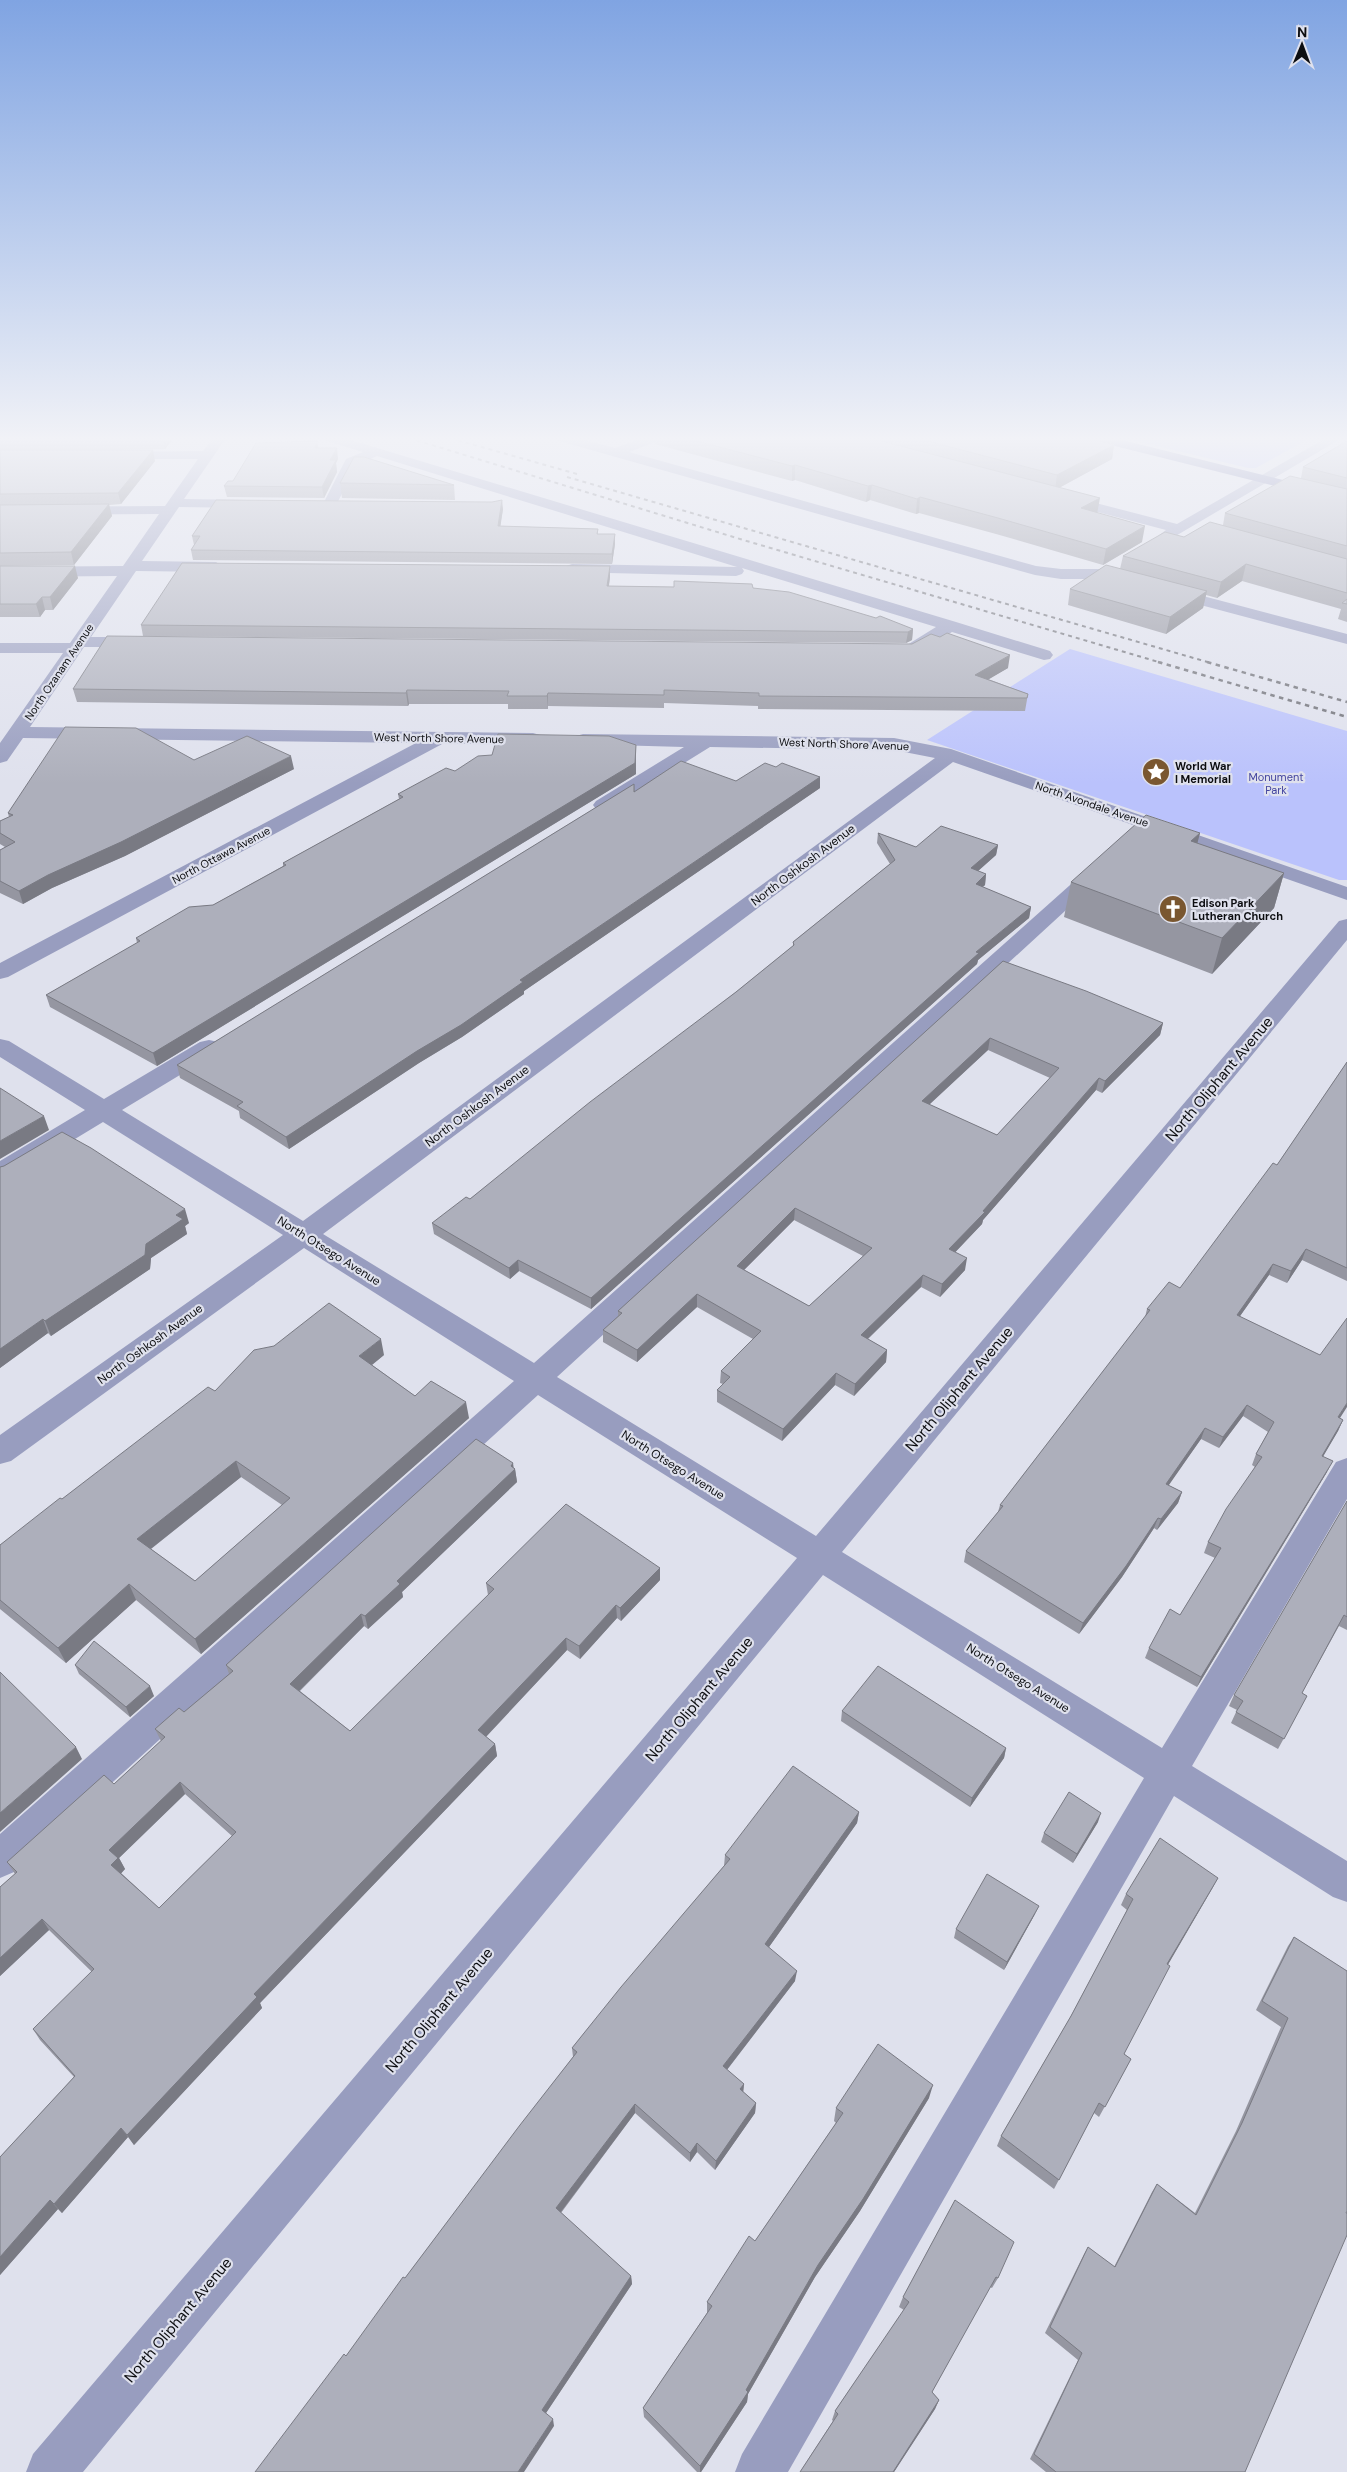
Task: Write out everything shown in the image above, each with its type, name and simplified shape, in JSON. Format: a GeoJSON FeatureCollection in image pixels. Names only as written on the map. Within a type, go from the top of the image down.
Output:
{"type":"FeatureCollection","features":[{"type":"Feature","properties":{"kind":"street","name":"North Ozanam Avenue"},"geometry":{"type":"LineString","coordinates":[[0,757],[10,736],[77,645],[140,553]]}},
{"type":"Feature","properties":{"kind":"street"},"geometry":{"type":"LineString","coordinates":[[708,553],[1044,655]]}},
{"type":"Feature","properties":{"kind":"street"},"geometry":{"type":"LineString","coordinates":[[976,553],[1035,570],[1061,574],[1102,574],[1139,584]]}},
{"type":"Feature","properties":{"kind":"street"},"geometry":{"type":"LineString","coordinates":[[1102,574],[1121,563]]}},
{"type":"Feature","properties":{"kind":"street"},"geometry":{"type":"LineString","coordinates":[[0,572],[234,567]]}},
{"type":"Feature","properties":{"kind":"street"},"geometry":{"type":"LineString","coordinates":[[560,569],[765,571]]}},
{"type":"Feature","properties":{"kind":"street"},"geometry":{"type":"LineString","coordinates":[[1158,589],[1347,639]]}},
{"type":"Feature","properties":{"kind":"street"},"geometry":{"type":"LineString","coordinates":[[881,650],[911,650],[950,626]]}},
{"type":"Feature","properties":{"kind":"street"},"geometry":{"type":"LineString","coordinates":[[0,648],[156,642]]}},
{"type":"Feature","properties":{"kind":"street","name":"West North Shore Avenue"},"geometry":{"type":"LineString","coordinates":[[10,736],[550,739]]}},
{"type":"Feature","properties":{"kind":"street","name":"North Ottawa Avenue"},"geometry":{"type":"LineString","coordinates":[[0,972],[441,738]]}},
{"type":"Feature","properties":{"kind":"street","name":"West North Shore Avenue"},"geometry":{"type":"LineString","coordinates":[[569,740],[894,744],[951,755]]}},
{"type":"Feature","properties":{"kind":"street"},"geometry":{"type":"LineString","coordinates":[[589,814],[707,741]]}},
{"type":"Feature","properties":{"kind":"street","name":"North Avondale Avenue"},"geometry":{"type":"LineString","coordinates":[[951,755],[1347,894]]}},
{"type":"Feature","properties":{"kind":"street","name":"North Oshkosh Avenue"},"geometry":{"type":"LineString","coordinates":[[0,1452],[303,1234],[951,755]]}},
{"type":"Feature","properties":{"kind":"street"},"geometry":{"type":"LineString","coordinates":[[0,1859],[536,1379],[1148,824]]}},
{"type":"Feature","properties":{"kind":"street","name":"North Oliphant Avenue"},"geometry":{"type":"LineString","coordinates":[[50,2472],[1347,926]]}},
{"type":"Feature","properties":{"kind":"street"},"geometry":{"type":"LineString","coordinates":[[0,1173],[104,1112],[227,1036]]}},
{"type":"Feature","properties":{"kind":"street","name":"North Otsego Avenue"},"geometry":{"type":"LineString","coordinates":[[0,1046],[1347,1883]]}},
{"type":"Feature","properties":{"kind":"street"},"geometry":{"type":"LineString","coordinates":[[760,2472],[1168,1772],[1347,1471]]}},
{"type":"Feature","properties":{"kind":"green space","name":"Monument Park"},"geometry":{"type":"Polygon","coordinates":[[[1070,649],[1347,731],[1347,880],[1339,880],[927,740],[1070,649]]]}},
{"type":"Feature","properties":{"kind":"building"},"geometry":{"type":"Polygon","coordinates":[[[545,553],[612,553],[612,554],[545,553]]]}},
{"type":"Feature","properties":{"kind":"building"},"geometry":{"type":"Polygon","coordinates":[[[1128,553],[1326,553],[1347,559],[1347,593],[1246,564],[1221,582],[1123,556],[1128,553]]]}},
{"type":"Feature","properties":{"kind":"building"},"geometry":{"type":"Polygon","coordinates":[[[182,563],[610,566],[607,586],[674,587],[674,581],[752,584],[753,588],[789,592],[876,618],[880,616],[913,629],[908,632],[141,625],[182,563]]]}},
{"type":"Feature","properties":{"kind":"building"},"geometry":{"type":"Polygon","coordinates":[[[1106,565],[1207,591],[1170,617],[1070,589],[1106,565]]]}},
{"type":"Feature","properties":{"kind":"building"},"geometry":{"type":"Polygon","coordinates":[[[0,566],[75,566],[50,597],[42,597],[36,604],[0,604],[0,566]]]}},
{"type":"Feature","properties":{"kind":"building"},"geometry":{"type":"Polygon","coordinates":[[[947,633],[1010,655],[975,675],[1028,694],[1027,698],[759,696],[759,693],[664,690],[664,695],[548,693],[547,696],[507,696],[509,691],[407,690],[406,693],[73,689],[107,636],[912,644],[931,634],[940,637],[947,633]]]}},
{"type":"Feature","properties":{"kind":"building"},"geometry":{"type":"Polygon","coordinates":[[[65,727],[136,728],[194,760],[247,736],[291,756],[19,891],[0,881],[0,850],[15,842],[0,833],[0,821],[13,815],[8,813],[65,727]]]}},
{"type":"Feature","properties":{"kind":"building"},"geometry":{"type":"Polygon","coordinates":[[[498,734],[609,736],[636,745],[635,763],[153,1053],[46,995],[140,941],[136,938],[189,907],[213,905],[286,865],[283,863],[403,797],[398,794],[446,768],[455,771],[478,756],[492,755],[498,734]]]}},
{"type":"Feature","properties":{"kind":"building"},"geometry":{"type":"Polygon","coordinates":[[[681,761],[736,781],[765,763],[776,767],[782,763],[820,777],[520,980],[523,982],[461,1025],[417,1051],[286,1137],[237,1106],[243,1102],[177,1065],[634,784],[634,792],[681,761]]]}},
{"type":"Feature","properties":{"kind":"building"},"geometry":{"type":"Polygon","coordinates":[[[1146,815],[1200,833],[1191,841],[1284,873],[1222,938],[1071,882],[1146,815]]]}},
{"type":"Feature","properties":{"kind":"building"},"geometry":{"type":"Polygon","coordinates":[[[941,826],[998,845],[971,868],[986,874],[976,884],[1031,907],[976,952],[979,953],[591,1298],[518,1260],[509,1268],[432,1223],[466,1197],[470,1199],[590,1102],[736,992],[794,945],[793,942],[895,860],[878,833],[916,847],[941,826]]]}},
{"type":"Feature","properties":{"kind":"building"},"geometry":{"type":"Polygon","coordinates":[[[1003,961],[1086,991],[1163,1023],[1105,1081],[1099,1078],[983,1211],[985,1212],[949,1249],[967,1258],[942,1284],[923,1275],[861,1335],[887,1350],[855,1384],[836,1373],[783,1429],[717,1390],[730,1377],[721,1371],[761,1331],[697,1294],[637,1350],[603,1330],[622,1313],[618,1311],[1003,961]],[[990,1038],[922,1101],[997,1135],[1059,1068],[990,1038]],[[795,1208],[737,1266],[809,1306],[872,1248],[795,1208]]]}},
{"type":"Feature","properties":{"kind":"building"},"geometry":{"type":"Polygon","coordinates":[[[1347,1062],[1347,1268],[1306,1249],[1291,1271],[1273,1264],[1237,1315],[1320,1355],[1347,1318],[1347,1403],[1338,1417],[1343,1420],[1322,1456],[1333,1461],[1201,1677],[1149,1648],[1170,1609],[1180,1615],[1221,1548],[1208,1542],[1226,1509],[1262,1457],[1256,1454],[1274,1422],[1247,1405],[1223,1437],[1205,1428],[1166,1484],[1182,1492],[1161,1519],[1158,1518],[1126,1566],[1083,1623],[966,1551],[1003,1506],[1000,1505],[1150,1310],[1147,1309],[1169,1282],[1180,1288],[1273,1163],[1277,1165],[1347,1062]]]}},
{"type":"Feature","properties":{"kind":"building"},"geometry":{"type":"Polygon","coordinates":[[[0,1088],[44,1116],[0,1141],[0,1088]]]}},
{"type":"Feature","properties":{"kind":"building"},"geometry":{"type":"Polygon","coordinates":[[[62,1132],[91,1148],[185,1209],[176,1215],[183,1219],[146,1244],[145,1255],[45,1321],[43,1319],[0,1349],[0,1167],[62,1132]]]}},
{"type":"Feature","properties":{"kind":"building"},"geometry":{"type":"Polygon","coordinates":[[[329,1303],[381,1339],[359,1356],[415,1396],[431,1381],[466,1402],[195,1639],[129,1584],[58,1648],[0,1600],[0,1545],[208,1387],[215,1391],[254,1350],[274,1346],[329,1303]],[[236,1461],[137,1539],[195,1581],[290,1498],[236,1461]]]}},
{"type":"Feature","properties":{"kind":"building"},"geometry":{"type":"Polygon","coordinates":[[[476,1439],[513,1463],[511,1466],[515,1469],[397,1581],[400,1584],[365,1616],[361,1614],[290,1684],[350,1731],[494,1589],[486,1583],[566,1504],[660,1568],[620,1608],[616,1605],[579,1646],[566,1638],[478,1730],[495,1744],[254,1994],[257,1997],[127,2135],[121,2128],[54,2204],[50,2200],[0,2257],[0,2157],[75,2076],[33,2029],[94,1969],[42,1919],[0,1958],[0,1887],[17,1872],[7,1862],[104,1775],[114,1784],[165,1737],[155,1729],[179,1708],[184,1712],[233,1671],[226,1665],[476,1439]],[[180,1782],[109,1850],[118,1858],[111,1865],[159,1908],[236,1832],[180,1782]]]}},
{"type":"Feature","properties":{"kind":"building"},"geometry":{"type":"Polygon","coordinates":[[[1347,1501],[1347,1617],[1344,1615],[1302,1693],[1307,1696],[1284,1739],[1236,1712],[1243,1701],[1234,1695],[1347,1501]]]}},
{"type":"Feature","properties":{"kind":"building"},"geometry":{"type":"Polygon","coordinates":[[[94,1641],[150,1686],[126,1707],[75,1665],[94,1641]]]}},
{"type":"Feature","properties":{"kind":"building"},"geometry":{"type":"Polygon","coordinates":[[[878,1666],[1006,1748],[972,1798],[842,1711],[878,1666]]]}},
{"type":"Feature","properties":{"kind":"building"},"geometry":{"type":"Polygon","coordinates":[[[0,1672],[76,1747],[0,1813],[0,1672]]]}},
{"type":"Feature","properties":{"kind":"building"},"geometry":{"type":"Polygon","coordinates":[[[793,1766],[859,1812],[765,1944],[797,1971],[723,2066],[744,2084],[740,2089],[756,2103],[716,2161],[697,2143],[690,2153],[635,2104],[556,2208],[631,2276],[542,2410],[553,2419],[518,2472],[255,2472],[344,2354],[346,2356],[403,2277],[405,2278],[577,2052],[572,2048],[621,1987],[730,1859],[725,1855],[793,1766]]]}},
{"type":"Feature","properties":{"kind":"building"},"geometry":{"type":"Polygon","coordinates":[[[1069,1792],[1101,1813],[1077,1854],[1044,1833],[1069,1792]]]}},
{"type":"Feature","properties":{"kind":"building"},"geometry":{"type":"Polygon","coordinates":[[[1160,1838],[1218,1878],[1167,1964],[1170,1966],[1124,2054],[1131,2059],[1105,2107],[1099,2103],[1059,2180],[1001,2136],[1071,2016],[1133,1899],[1126,1894],[1160,1838]]]}},
{"type":"Feature","properties":{"kind":"building"},"geometry":{"type":"Polygon","coordinates":[[[987,1874],[1039,1906],[1007,1962],[956,1929],[987,1874]]]}},
{"type":"Feature","properties":{"kind":"building"},"geometry":{"type":"Polygon","coordinates":[[[1294,1937],[1347,1971],[1347,2235],[1245,2472],[1056,2472],[1034,2454],[1082,2353],[1050,2327],[1088,2247],[1115,2267],[1157,2184],[1196,2215],[1242,2123],[1288,2018],[1262,2001],[1294,1937]]]}},
{"type":"Feature","properties":{"kind":"building"},"geometry":{"type":"Polygon","coordinates":[[[878,2044],[933,2085],[863,2199],[818,2265],[746,2390],[748,2392],[700,2466],[643,2408],[712,2306],[707,2302],[749,2236],[755,2241],[843,2113],[836,2108],[878,2044]]]}},
{"type":"Feature","properties":{"kind":"building"},"geometry":{"type":"Polygon","coordinates":[[[955,2200],[1014,2242],[998,2278],[996,2277],[932,2392],[939,2400],[893,2472],[800,2472],[838,2414],[835,2411],[909,2302],[903,2297],[955,2200]]]}},
{"type":"Feature","properties":{"kind":"railway"},"geometry":{"type":"LineString","coordinates":[[789,553],[1162,663]]}},
{"type":"Feature","properties":{"kind":"railway"},"geometry":{"type":"LineString","coordinates":[[831,553],[1211,663]]}},
{"type":"Feature","properties":{"kind":"railway"},"geometry":{"type":"LineString","coordinates":[[1158,662],[1347,717]]}},
{"type":"Feature","properties":{"kind":"railway"},"geometry":{"type":"LineString","coordinates":[[1207,662],[1347,702]]}},
{"type":"Feature","properties":{"kind":"place","name":"World War I Memorial"},"geometry":{"type":"Point","coordinates":[1156,772]}},
{"type":"Feature","properties":{"kind":"place","name":"Edison Park Lutheran Church"},"geometry":{"type":"Point","coordinates":[1173,909]}}]}
